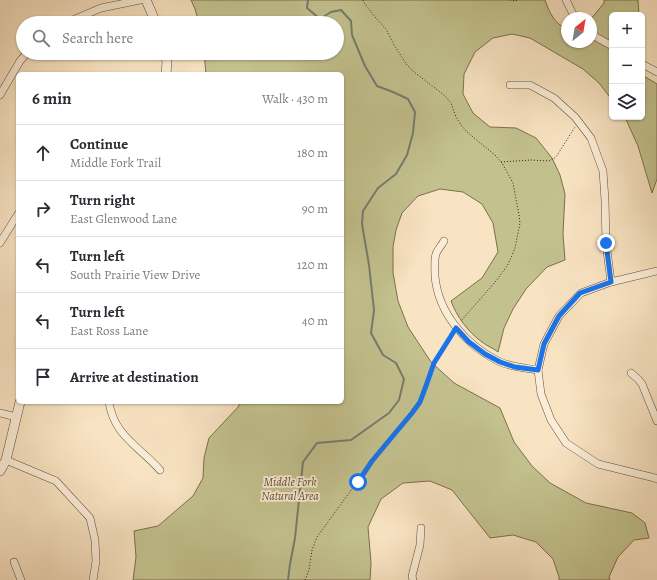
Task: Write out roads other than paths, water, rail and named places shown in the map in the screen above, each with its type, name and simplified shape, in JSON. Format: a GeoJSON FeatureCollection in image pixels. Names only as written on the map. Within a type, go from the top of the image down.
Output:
{"type":"FeatureCollection","features":[{"type":"Feature","properties":{"kind":"street"},"geometry":{"type":"LineString","coordinates":[[82,16],[101,8],[140,0]]}},
{"type":"Feature","properties":{"kind":"street"},"geometry":{"type":"LineString","coordinates":[[146,0],[153,16]]}},
{"type":"Feature","properties":{"kind":"street"},"geometry":{"type":"LineString","coordinates":[[566,0],[572,12]]}},
{"type":"Feature","properties":{"kind":"street"},"geometry":{"type":"LineString","coordinates":[[597,38],[609,44]]}},
{"type":"Feature","properties":{"kind":"street"},"geometry":{"type":"LineString","coordinates":[[0,95],[21,60]]}},
{"type":"Feature","properties":{"kind":"street"},"geometry":{"type":"LineString","coordinates":[[166,72],[167,60]]}},
{"type":"Feature","properties":{"kind":"street"},"geometry":{"type":"LineString","coordinates":[[645,66],[657,72]]}},
{"type":"Feature","properties":{"kind":"street"},"geometry":{"type":"LineString","coordinates":[[510,85],[530,85],[554,98],[578,122],[591,138],[603,171],[606,243],[611,282]]}},
{"type":"Feature","properties":{"kind":"street"},"geometry":{"type":"LineString","coordinates":[[0,243],[16,217]]}},
{"type":"Feature","properties":{"kind":"street"},"geometry":{"type":"LineString","coordinates":[[444,241],[436,254],[436,283],[442,302],[456,328],[469,342],[485,354],[500,362],[515,367],[538,370]]}},
{"type":"Feature","properties":{"kind":"street"},"geometry":{"type":"LineString","coordinates":[[656,476],[598,464],[566,443],[551,420],[541,394],[538,370],[544,344],[559,316],[580,293],[611,282],[657,271]]}},
{"type":"Feature","properties":{"kind":"street"},"geometry":{"type":"LineString","coordinates":[[631,373],[642,384],[657,421]]}},
{"type":"Feature","properties":{"kind":"street"},"geometry":{"type":"LineString","coordinates":[[0,471],[6,460],[19,404]]}},
{"type":"Feature","properties":{"kind":"street"},"geometry":{"type":"LineString","coordinates":[[109,404],[110,410],[118,428],[129,441],[151,459],[160,470]]}},
{"type":"Feature","properties":{"kind":"street"},"geometry":{"type":"LineString","coordinates":[[0,413],[16,417]]}},
{"type":"Feature","properties":{"kind":"street"},"geometry":{"type":"LineString","coordinates":[[6,460],[56,481],[90,518],[95,540],[96,554],[93,580]]}},
{"type":"Feature","properties":{"kind":"street"},"geometry":{"type":"LineString","coordinates":[[413,580],[412,576],[420,545],[421,528]]}},
{"type":"Feature","properties":{"kind":"street"},"geometry":{"type":"LineString","coordinates":[[14,562],[21,580]]}},
{"type":"Feature","properties":{"kind":"waterway"},"geometry":{"type":"LineString","coordinates":[[308,0],[307,8],[316,16]]}},
{"type":"Feature","properties":{"kind":"waterway"},"geometry":{"type":"LineString","coordinates":[[288,580],[295,538],[303,462],[317,443],[351,440],[389,413],[399,400],[404,379],[396,363],[383,355],[371,333],[374,310],[369,265],[362,224],[363,211],[378,188],[396,174],[407,155],[413,133],[415,112],[408,99],[377,86],[365,66],[352,35],[351,21],[341,10],[331,12],[325,16]]}},
{"type":"Feature","properties":{"kind":"park label","name":"Middle Fork Natural Area"},"geometry":{"type":"Point","coordinates":[290,489]}}]}
